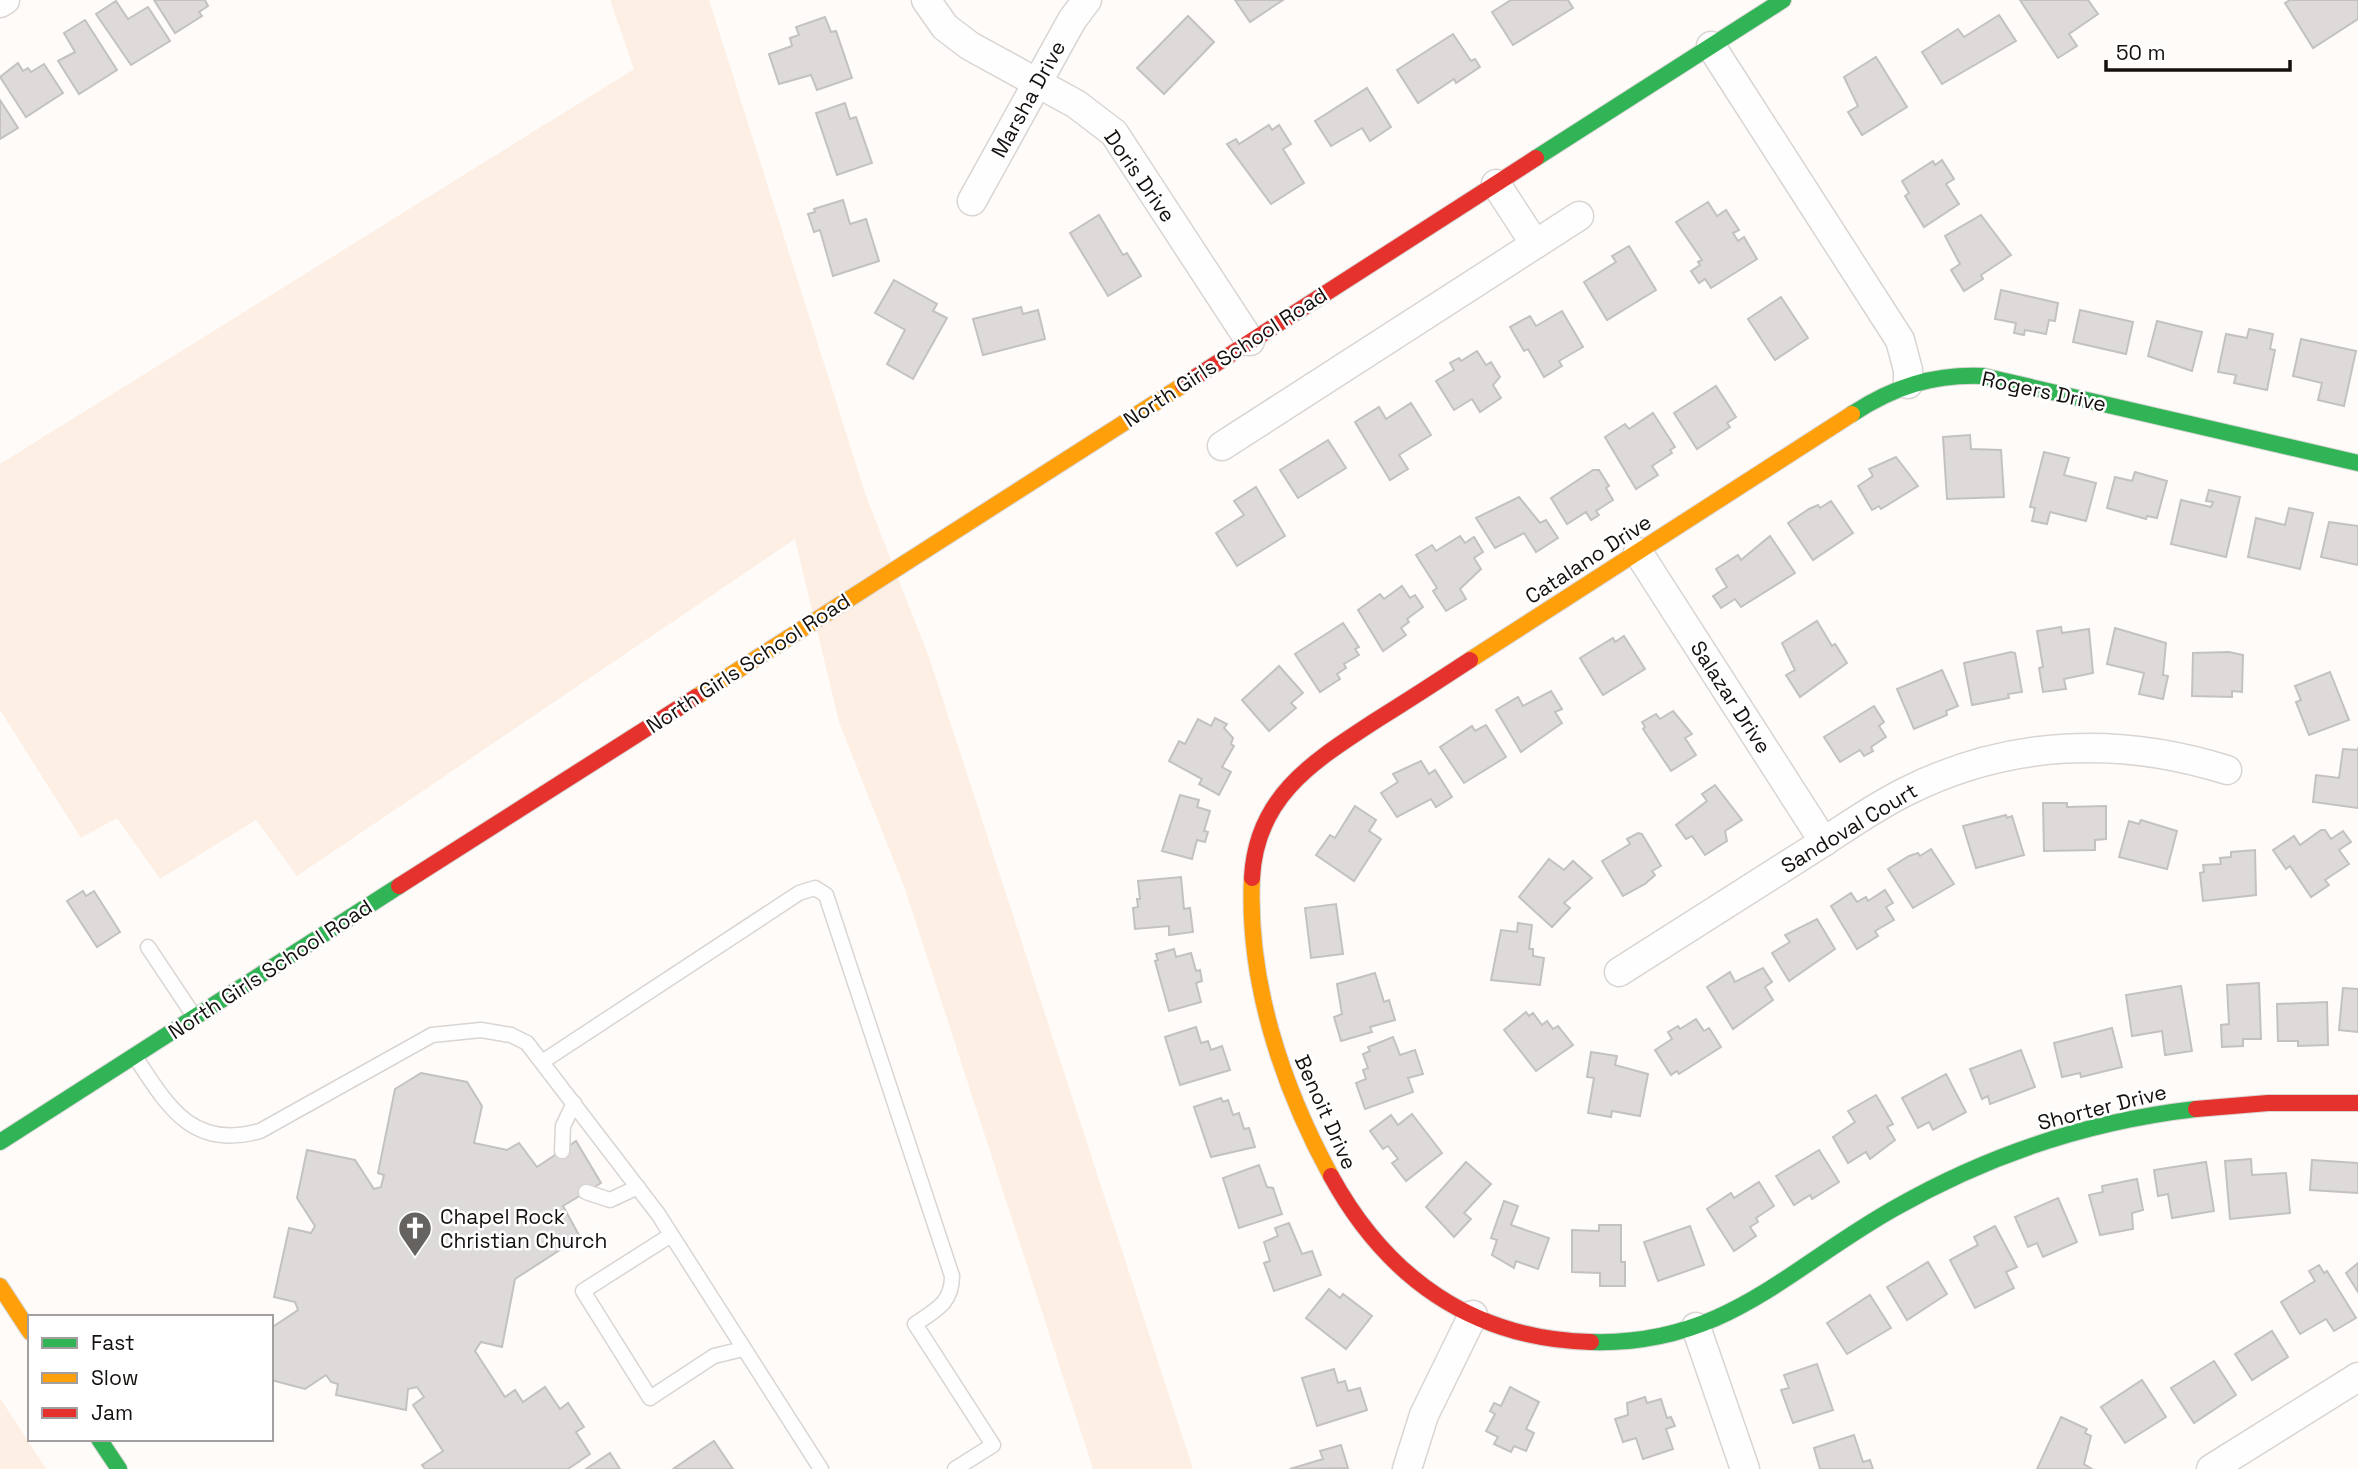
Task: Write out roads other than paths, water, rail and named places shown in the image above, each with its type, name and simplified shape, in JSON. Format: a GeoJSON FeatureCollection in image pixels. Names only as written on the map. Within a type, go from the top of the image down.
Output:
{"type":"FeatureCollection","features":[{"type":"Feature","properties":{"kind":"street"},"geometry":{"type":"LineString","coordinates":[[0,3],[5,0]]}},
{"type":"Feature","properties":{"kind":"street","name":"Doris Drive"},"geometry":{"type":"LineString","coordinates":[[926,0],[945,26],[961,39],[1036,84],[1076,104],[1114,133],[1250,341]]}},
{"type":"Feature","properties":{"kind":"street","name":"Marsha Drive"},"geometry":{"type":"LineString","coordinates":[[972,201],[1036,84],[1087,0]]}},
{"type":"Feature","properties":{"kind":"street","name":"North Girls School Road"},"geometry":{"type":"LineString","coordinates":[[0,1142],[1783,0]]}},
{"type":"Feature","properties":{"kind":"street"},"geometry":{"type":"LineString","coordinates":[[1711,46],[1900,340],[1908,370],[1908,384]]}},
{"type":"Feature","properties":{"kind":"street"},"geometry":{"type":"LineString","coordinates":[[1496,184],[1535,244]]}},
{"type":"Feature","properties":{"kind":"street"},"geometry":{"type":"LineString","coordinates":[[1222,446],[1578,216]]}},
{"type":"Feature","properties":{"kind":"street","name":"Rogers Drive"},"geometry":{"type":"LineString","coordinates":[[1908,384],[1936,377],[1983,376],[2358,463]]}},
{"type":"Feature","properties":{"kind":"street","name":"Catalano Drive"},"geometry":{"type":"LineString","coordinates":[[1296,778],[1329,751],[1871,401],[1908,384]]}},
{"type":"Feature","properties":{"kind":"street","name":"Salazar Drive"},"geometry":{"type":"LineString","coordinates":[[1638,552],[1824,842]]}},
{"type":"Feature","properties":{"kind":"street","name":"Sandoval Court"},"geometry":{"type":"LineString","coordinates":[[1619,972],[1875,808],[1926,782],[1980,762],[2024,752],[2070,747],[2138,749],[2184,757],[2227,770]]}},
{"type":"Feature","properties":{"kind":"street","name":"Benoit Drive"},"geometry":{"type":"LineString","coordinates":[[1296,778],[1274,806],[1260,835],[1249,887],[1262,996],[1280,1061],[1308,1135],[1329,1175],[1362,1225],[1410,1279],[1449,1305],[1521,1333],[1580,1342],[1639,1340],[1696,1327],[1762,1298],[1872,1221]]}},
{"type":"Feature","properties":{"kind":"street","name":"Shorter Drive"},"geometry":{"type":"LineString","coordinates":[[1872,1221],[1915,1196],[2003,1156],[2108,1123],[2167,1111],[2239,1103],[2358,1103]]}},
{"type":"Feature","properties":{"kind":"street"},"geometry":{"type":"LineString","coordinates":[[0,1286],[28,1329]]}},
{"type":"Feature","properties":{"kind":"street"},"geometry":{"type":"LineString","coordinates":[[1407,1469],[1420,1425],[1473,1315]]}},
{"type":"Feature","properties":{"kind":"street"},"geometry":{"type":"LineString","coordinates":[[1696,1327],[1745,1469]]}},
{"type":"Feature","properties":{"kind":"street"},"geometry":{"type":"LineString","coordinates":[[2211,1469],[2358,1377]]}},
{"type":"Feature","properties":{"kind":"street"},"geometry":{"type":"LineString","coordinates":[[100,1441],[119,1469]]}},
{"type":"Feature","properties":{"kind":"lane"},"geometry":{"type":"LineString","coordinates":[[542,1062],[799,893],[815,888],[826,894],[952,1276],[952,1290],[947,1302],[915,1324],[993,1445],[955,1469]]}},
{"type":"Feature","properties":{"kind":"lane"},"geometry":{"type":"LineString","coordinates":[[148,947],[195,1017]]}},
{"type":"Feature","properties":{"kind":"lane"},"geometry":{"type":"LineString","coordinates":[[135,1056],[167,1106],[183,1120],[199,1129],[228,1136],[260,1131],[432,1035],[481,1030],[511,1035],[527,1043],[638,1187],[821,1469]]}},
{"type":"Feature","properties":{"kind":"lane"},"geometry":{"type":"LineString","coordinates":[[562,1151],[563,1126],[574,1103]]}},
{"type":"Feature","properties":{"kind":"lane"},"geometry":{"type":"LineString","coordinates":[[586,1192],[610,1200],[638,1187]]}},
{"type":"Feature","properties":{"kind":"lane"},"geometry":{"type":"LineString","coordinates":[[671,1235],[583,1291],[650,1398],[715,1356],[743,1349]]}},
{"type":"Feature","properties":{"kind":"place","name":"Chapel Rock Christian Church"},"geometry":{"type":"Point","coordinates":[415,1258]}}]}
